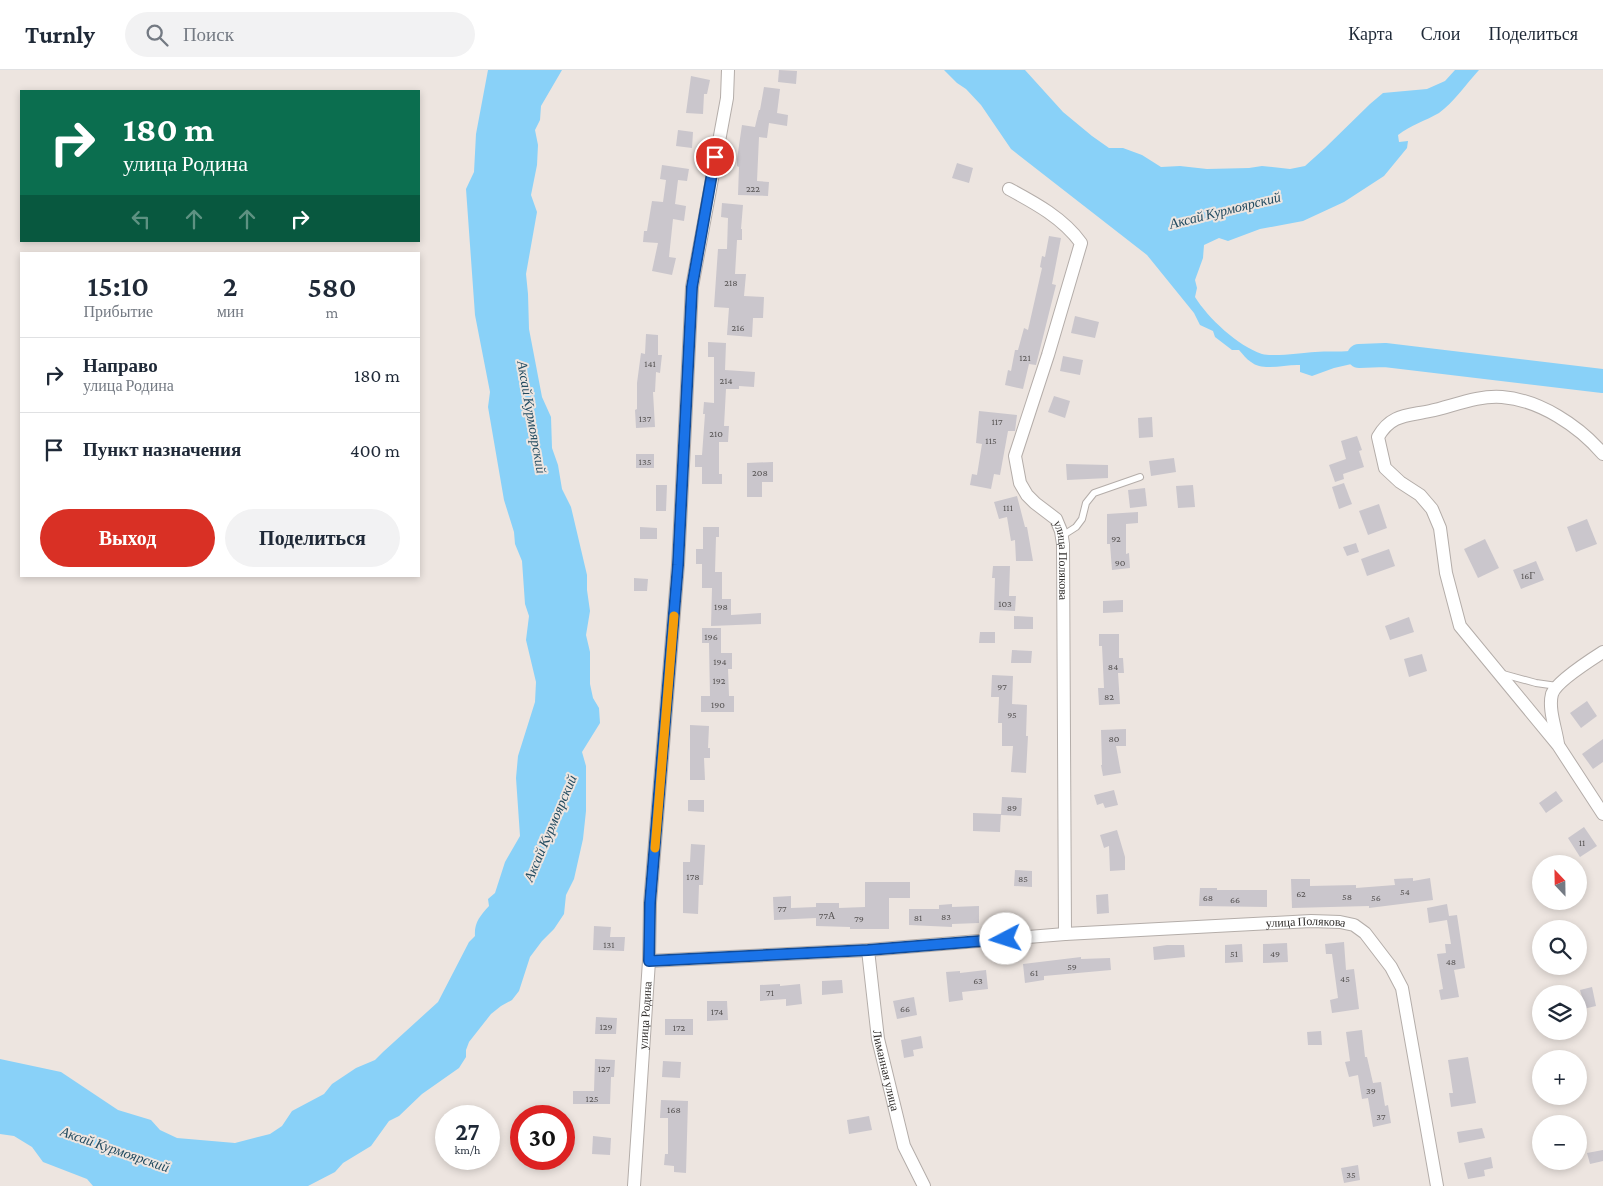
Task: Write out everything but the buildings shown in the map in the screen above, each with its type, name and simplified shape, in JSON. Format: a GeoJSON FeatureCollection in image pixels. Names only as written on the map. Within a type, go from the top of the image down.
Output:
{"type":"FeatureCollection","features":[{"type":"Feature","properties":{"kind":"street","name":"улица Родина"},"geometry":{"type":"LineString","coordinates":[[634,1186],[649,961],[650,903],[678,565],[692,287],[727,98],[728,70]]}},
{"type":"Feature","properties":{"kind":"street","name":"улица Полякова"},"geometry":{"type":"LineString","coordinates":[[1009,189],[1054,216],[1081,243],[1048,356],[1015,456],[1020,483],[1035,503],[1056,519],[1062,536],[1065,934]]}},
{"type":"Feature","properties":{"kind":"street"},"geometry":{"type":"LineString","coordinates":[[1603,454],[1573,426],[1548,411],[1522,401],[1501,397],[1476,399],[1426,412],[1406,415],[1384,427],[1378,437],[1385,468],[1400,482],[1420,495],[1432,509],[1440,528],[1446,573],[1460,626],[1558,744],[1603,814]]}},
{"type":"Feature","properties":{"kind":"street"},"geometry":{"type":"LineString","coordinates":[[1558,744],[1552,709],[1552,692],[1563,680],[1603,652]]}},
{"type":"Feature","properties":{"kind":"street","name":"улица Полякова"},"geometry":{"type":"LineString","coordinates":[[649,961],[868,950],[1065,934],[1311,921],[1340,922],[1354,925],[1365,933],[1378,949],[1402,988],[1437,1186]]}},
{"type":"Feature","properties":{"kind":"street","name":"Лиманная улица"},"geometry":{"type":"LineString","coordinates":[[868,950],[878,1039],[904,1146],[924,1186]]}},
{"type":"Feature","properties":{"kind":"lane"},"geometry":{"type":"LineString","coordinates":[[1062,536],[1076,527],[1082,519],[1086,502],[1094,493],[1140,477]]}},
{"type":"Feature","properties":{"kind":"lane"},"geometry":{"type":"LineString","coordinates":[[1498,672],[1516,679],[1558,686]]}},
{"type":"Feature","properties":{"kind":"water","name":"Аксай Курмоярский"},"geometry":{"type":"Polygon","coordinates":[[[488,70],[562,70],[541,106],[540,120],[535,130],[538,145],[537,165],[531,195],[537,212],[526,274],[529,329],[542,397],[551,417],[552,448],[558,465],[562,489],[571,507],[587,575],[590,611],[586,635],[590,652],[590,684],[593,698],[599,708],[600,723],[582,752],[586,766],[586,811],[583,839],[574,879],[566,895],[564,914],[530,957],[519,991],[512,1000],[491,1014],[469,1042],[466,1057],[459,1068],[422,1094],[399,1116],[389,1121],[371,1146],[343,1163],[335,1172],[308,1186],[93,1186],[87,1179],[43,1162],[32,1147],[14,1136],[0,1134],[0,1059],[61,1072],[118,1110],[151,1120],[160,1130],[177,1138],[235,1143],[270,1134],[282,1126],[292,1111],[324,1094],[332,1084],[356,1068],[375,1060],[438,1002],[469,942],[475,936],[480,916],[489,906],[488,899],[495,893],[505,862],[520,836],[516,778],[518,756],[535,702],[536,682],[526,640],[529,616],[525,604],[522,561],[515,544],[514,532],[504,500],[488,407],[490,392],[475,315],[466,189],[474,172],[476,134],[488,70]]]}},
{"type":"Feature","properties":{"kind":"water","name":"Аксай Курмоярский"},"geometry":{"type":"Polygon","coordinates":[[[944,70],[1025,70],[1063,112],[1092,136],[1109,148],[1123,148],[1142,155],[1161,167],[1180,166],[1207,169],[1262,166],[1290,169],[1305,166],[1383,93],[1427,89],[1445,81],[1455,70],[1479,70],[1444,109],[1398,135],[1399,142],[1408,141],[1407,148],[1384,176],[1344,202],[1303,221],[1260,229],[1228,241],[1219,238],[1204,245],[1203,258],[1195,280],[1197,288],[1195,297],[1224,330],[1243,345],[1267,355],[1355,351],[1392,346],[1389,359],[1369,360],[1334,368],[1312,376],[1300,372],[1300,365],[1262,367],[1256,365],[1239,350],[1232,350],[1215,337],[1213,331],[1200,325],[1194,313],[1147,255],[1011,149],[981,105],[944,70]]]}},
{"type":"Feature","properties":{"kind":"waterway"},"geometry":{"type":"LineString","coordinates":[[1359,356],[1385,355],[1603,381]]}},
{"type":"Feature","properties":{"kind":"slow traffic"},"geometry":{"type":"LineString","coordinates":[[655,848],[674,616]]}},
{"type":"Feature","properties":{"kind":"route"},"geometry":{"type":"LineString","coordinates":[[715,157],[692,287],[689,323],[678,565],[650,903],[649,961],[868,950],[1006,939]]}}]}
